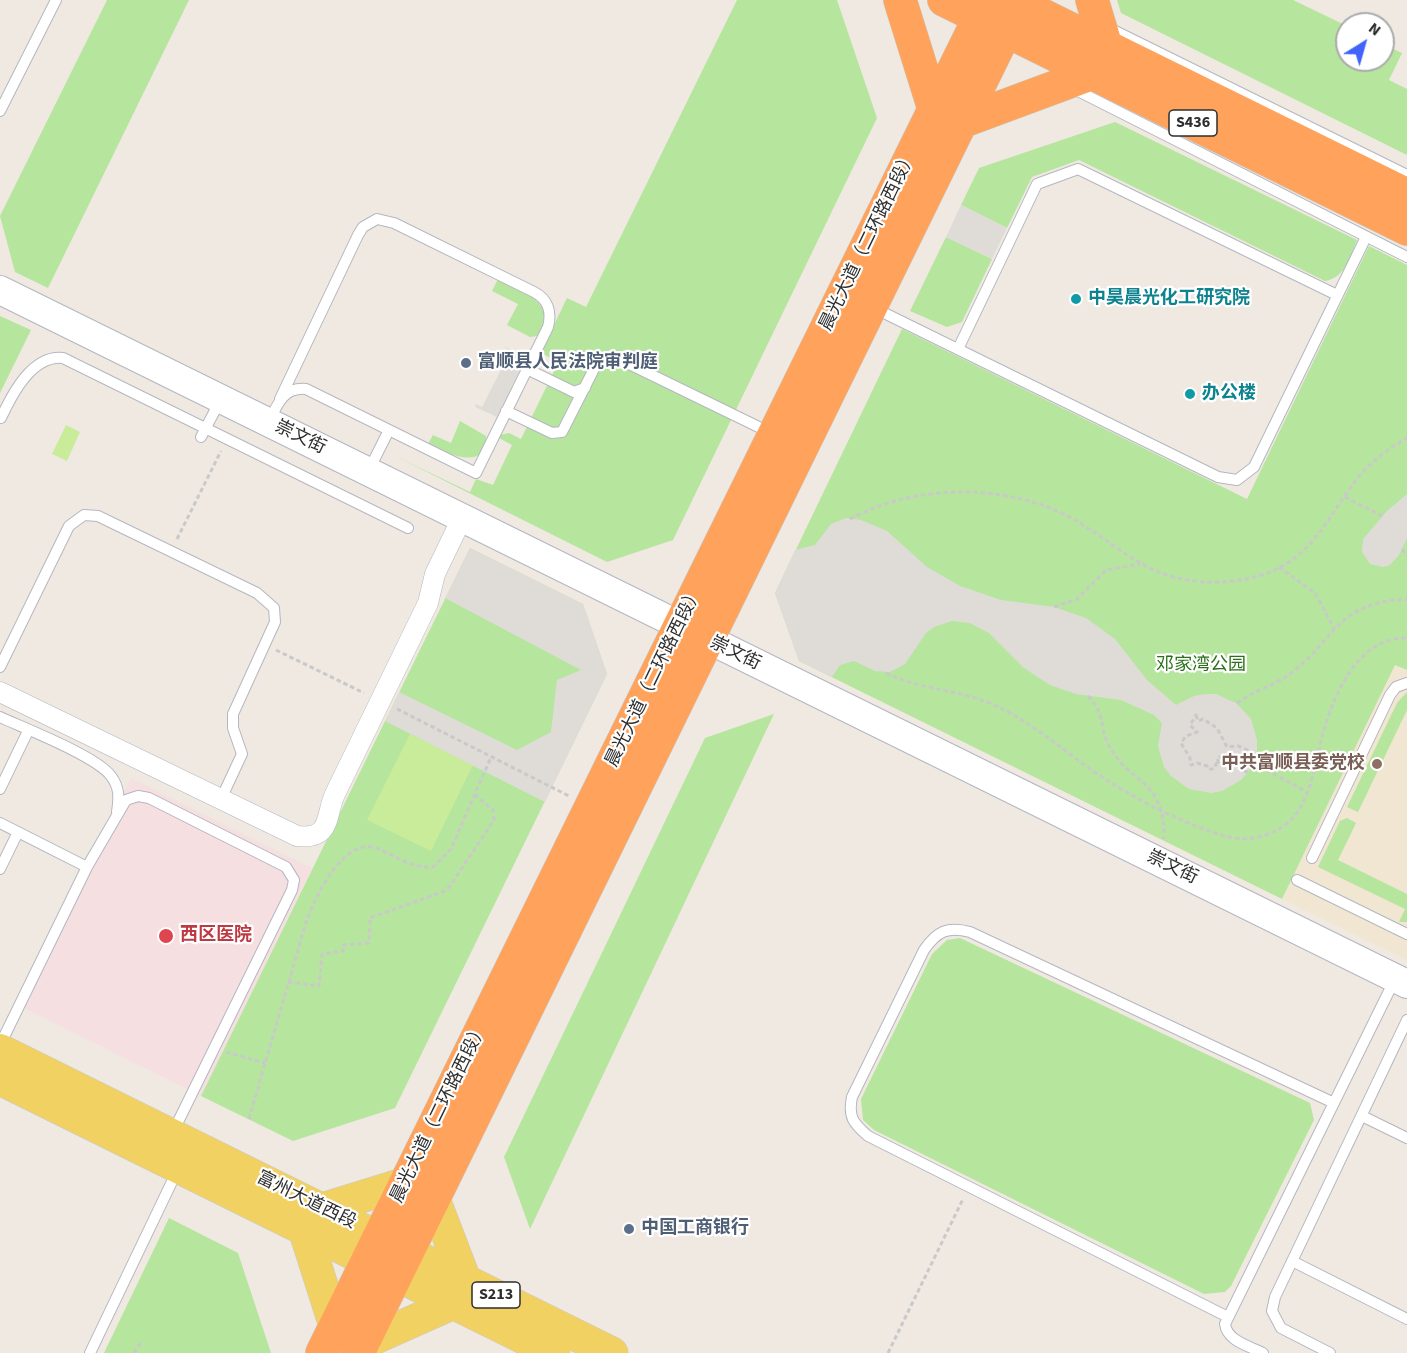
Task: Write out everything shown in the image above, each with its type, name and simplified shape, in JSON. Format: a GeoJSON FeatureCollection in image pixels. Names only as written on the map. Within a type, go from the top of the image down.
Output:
{"type":"FeatureCollection","features":[{"type":"Feature","properties":{"kind":"highway","name":"S436"},"geometry":{"type":"LineString","coordinates":[[944,0],[1004,9],[1091,45],[1407,195]]}},
{"type":"Feature","properties":{"kind":"highway"},"geometry":{"type":"LineString","coordinates":[[898,1],[948,115],[1091,45]]}},
{"type":"Feature","properties":{"kind":"highway","name":"晨光大道（二环路西段）"},"geometry":{"type":"LineString","coordinates":[[361,1348],[434,1199],[693,634],[774,435],[1004,9]]}},
{"type":"Feature","properties":{"kind":"highway","name":"S436"},"geometry":{"type":"LineString","coordinates":[[1091,45],[1407,229]]}},
{"type":"Feature","properties":{"kind":"highway","name":"晨光大道（二环路西段）"},"geometry":{"type":"LineString","coordinates":[[328,1340],[591,807],[693,634],[871,307],[948,115]]}},
{"type":"Feature","properties":{"kind":"main road","name":"富州大道西段"},"geometry":{"type":"LineString","coordinates":[[0,1050],[171,1135],[313,1219],[459,1292],[612,1353]]}},
{"type":"Feature","properties":{"kind":"main road","name":"富州大道西段"},"geometry":{"type":"LineString","coordinates":[[0,1079],[179,1168],[313,1219]]}},
{"type":"Feature","properties":{"kind":"main road"},"geometry":{"type":"LineString","coordinates":[[328,1340],[313,1219],[406,1182]]}},
{"type":"Feature","properties":{"kind":"main road"},"geometry":{"type":"LineString","coordinates":[[361,1348],[459,1292],[434,1199]]}},
{"type":"Feature","properties":{"kind":"main road","name":"富州大道西段"},"geometry":{"type":"LineString","coordinates":[[459,1292],[554,1353]]}},
{"type":"Feature","properties":{"kind":"street","name":"崇文街"},"geometry":{"type":"LineString","coordinates":[[0,290],[221,399],[274,411],[368,471],[693,634],[1401,981]]}},
{"type":"Feature","properties":{"kind":"street"},"geometry":{"type":"LineString","coordinates":[[0,692],[297,836],[308,837],[319,833],[328,821],[335,794],[428,603],[433,580],[462,518]]}},
{"type":"Feature","properties":{"kind":"lane"},"geometry":{"type":"LineString","coordinates":[[0,111],[56,0]]}},
{"type":"Feature","properties":{"kind":"lane"},"geometry":{"type":"LineString","coordinates":[[1091,45],[1407,175]]}},
{"type":"Feature","properties":{"kind":"lane"},"geometry":{"type":"LineString","coordinates":[[1091,45],[1365,237],[1407,257]]}},
{"type":"Feature","properties":{"kind":"lane"},"geometry":{"type":"LineString","coordinates":[[958,350],[1037,184],[1078,169],[1337,296]]}},
{"type":"Feature","properties":{"kind":"lane"},"geometry":{"type":"LineString","coordinates":[[274,411],[296,362],[358,235],[369,222],[376,219],[394,223],[542,297],[549,310],[550,320],[476,473],[306,389],[296,378],[296,362]]}},
{"type":"Feature","properties":{"kind":"lane"},"geometry":{"type":"LineString","coordinates":[[871,307],[1218,477],[1237,480],[1244,477],[1254,466],[1365,237]]}},
{"type":"Feature","properties":{"kind":"lane"},"geometry":{"type":"LineString","coordinates":[[507,411],[558,434],[566,428],[601,359],[614,357],[774,435]]}},
{"type":"Feature","properties":{"kind":"lane"},"geometry":{"type":"LineString","coordinates":[[1,418],[15,388],[42,362],[63,358],[204,433],[227,438],[408,528]]}},
{"type":"Feature","properties":{"kind":"lane"},"geometry":{"type":"LineString","coordinates":[[527,369],[574,392],[585,388]]}},
{"type":"Feature","properties":{"kind":"lane"},"geometry":{"type":"LineString","coordinates":[[274,411],[290,391],[306,389]]}},
{"type":"Feature","properties":{"kind":"lane"},"geometry":{"type":"LineString","coordinates":[[204,433],[221,399]]}},
{"type":"Feature","properties":{"kind":"lane"},"geometry":{"type":"LineString","coordinates":[[368,471],[389,430]]}},
{"type":"Feature","properties":{"kind":"lane"},"geometry":{"type":"LineString","coordinates":[[0,667],[73,520],[84,515],[98,516],[257,593],[270,603],[276,615],[275,621],[233,714],[233,728],[242,754],[221,799]]}},
{"type":"Feature","properties":{"kind":"lane"},"geometry":{"type":"LineString","coordinates":[[1312,858],[1390,695],[1396,687],[1407,682]]}},
{"type":"Feature","properties":{"kind":"lane"},"geometry":{"type":"LineString","coordinates":[[0,717],[96,763],[110,775],[119,796],[117,812]]}},
{"type":"Feature","properties":{"kind":"lane"},"geometry":{"type":"LineString","coordinates":[[0,789],[28,730]]}},
{"type":"Feature","properties":{"kind":"lane"},"geometry":{"type":"LineString","coordinates":[[0,1045],[87,867],[126,800],[138,796],[149,798],[286,867],[292,874],[292,890],[171,1135]]}},
{"type":"Feature","properties":{"kind":"lane"},"geometry":{"type":"LineString","coordinates":[[0,823],[87,867]]}},
{"type":"Feature","properties":{"kind":"lane"},"geometry":{"type":"LineString","coordinates":[[0,869],[18,832]]}},
{"type":"Feature","properties":{"kind":"lane"},"geometry":{"type":"LineString","coordinates":[[1297,880],[1407,934]]}},
{"type":"Feature","properties":{"kind":"lane"},"geometry":{"type":"LineString","coordinates":[[1228,1317],[868,1136],[853,1124],[849,1111],[852,1097],[924,950],[931,939],[956,928],[970,932],[1334,1103]]}},
{"type":"Feature","properties":{"kind":"lane"},"geometry":{"type":"LineString","coordinates":[[1263,1353],[1231,1337],[1226,1331],[1228,1317],[1334,1103],[1401,981]]}},
{"type":"Feature","properties":{"kind":"lane"},"geometry":{"type":"LineString","coordinates":[[1330,1353],[1281,1328],[1274,1319],[1272,1311],[1275,1297],[1407,1020]]}},
{"type":"Feature","properties":{"kind":"lane"},"geometry":{"type":"LineString","coordinates":[[1362,1116],[1407,1138]]}},
{"type":"Feature","properties":{"kind":"lane"},"geometry":{"type":"LineString","coordinates":[[90,1353],[179,1168]]}},
{"type":"Feature","properties":{"kind":"lane"},"geometry":{"type":"LineString","coordinates":[[1292,1261],[1407,1319]]}},
{"type":"Feature","properties":{"kind":"path"},"geometry":{"type":"LineString","coordinates":[[171,551],[227,438]]}},
{"type":"Feature","properties":{"kind":"path"},"geometry":{"type":"LineString","coordinates":[[850,519],[900,499],[925,495],[952,492],[1008,496],[1056,511],[1105,537],[1142,564],[1173,578],[1199,582],[1246,580],[1279,567],[1307,548],[1323,532],[1361,474],[1407,438]]}},
{"type":"Feature","properties":{"kind":"path"},"geometry":{"type":"LineString","coordinates":[[1345,497],[1382,516]]}},
{"type":"Feature","properties":{"kind":"path"},"geometry":{"type":"LineString","coordinates":[[1402,549],[1407,556]]}},
{"type":"Feature","properties":{"kind":"path"},"geometry":{"type":"LineString","coordinates":[[1054,607],[1077,599],[1106,570],[1142,564]]}},
{"type":"Feature","properties":{"kind":"path"},"geometry":{"type":"LineString","coordinates":[[1279,567],[1315,593],[1334,628]]}},
{"type":"Feature","properties":{"kind":"path"},"geometry":{"type":"LineString","coordinates":[[1237,704],[1298,668],[1334,628],[1356,612],[1372,605],[1407,599]]}},
{"type":"Feature","properties":{"kind":"path"},"geometry":{"type":"LineString","coordinates":[[886,673],[925,687],[975,698],[1005,710],[1036,728],[1096,773],[1161,811],[1227,837],[1259,837],[1290,821],[1302,807],[1309,793],[1330,712],[1351,672],[1372,647],[1394,638],[1407,638]]}},
{"type":"Feature","properties":{"kind":"path"},"geometry":{"type":"LineString","coordinates":[[266,645],[591,807]]}},
{"type":"Feature","properties":{"kind":"path"},"geometry":{"type":"LineString","coordinates":[[1088,696],[1102,716],[1110,747],[1121,761],[1146,784],[1156,798],[1161,811],[1164,841]]}},
{"type":"Feature","properties":{"kind":"path"},"geometry":{"type":"LineString","coordinates":[[1196,715],[1198,721],[1203,719],[1217,728],[1224,742],[1229,748],[1238,746],[1250,751],[1249,757],[1245,760],[1248,768],[1246,772],[1220,756],[1216,760],[1219,765],[1217,764],[1214,768],[1208,769],[1207,766],[1197,763],[1191,765],[1191,758],[1181,743],[1186,736],[1197,732],[1190,725],[1196,715]]}},
{"type":"Feature","properties":{"kind":"path"},"geometry":{"type":"LineString","coordinates":[[249,1119],[313,904],[350,850],[360,846],[374,847],[421,868],[433,867],[451,849],[491,757]]}},
{"type":"Feature","properties":{"kind":"path"},"geometry":{"type":"LineString","coordinates":[[1253,763],[1309,793]]}},
{"type":"Feature","properties":{"kind":"path"},"geometry":{"type":"LineString","coordinates":[[288,982],[319,986],[322,954],[343,951],[343,945],[369,943],[370,918],[445,891],[450,886],[495,815],[474,794]]}},
{"type":"Feature","properties":{"kind":"path"},"geometry":{"type":"LineString","coordinates":[[214,1048],[265,1063]]}},
{"type":"Feature","properties":{"kind":"path"},"geometry":{"type":"LineString","coordinates":[[888,1353],[969,1186]]}},
{"type":"Feature","properties":{"kind":"path"},"geometry":{"type":"LineString","coordinates":[[135,1353],[142,1340]]}},
{"type":"Feature","properties":{"kind":"shaded area"},"geometry":{"type":"Polygon","coordinates":[[[961,205],[1007,228],[992,259],[946,237],[961,205]]]}},
{"type":"Feature","properties":{"kind":"shaded area"},"geometry":{"type":"Polygon","coordinates":[[[504,346],[526,357],[497,417],[475,407],[476,404],[482,407],[510,352],[504,346]]]}},
{"type":"Feature","properties":{"kind":"shaded area"},"geometry":{"type":"Polygon","coordinates":[[[1407,494],[1407,538],[1399,555],[1390,565],[1383,567],[1370,564],[1362,552],[1363,539],[1387,511],[1407,494]]]}},
{"type":"Feature","properties":{"kind":"shaded area"},"geometry":{"type":"Polygon","coordinates":[[[846,518],[861,520],[887,531],[927,567],[960,586],[1001,600],[1054,607],[1086,618],[1115,639],[1147,680],[1176,705],[1194,696],[1205,694],[1216,694],[1236,703],[1251,719],[1257,740],[1257,751],[1248,772],[1241,780],[1222,791],[1211,793],[1189,789],[1171,776],[1164,767],[1158,746],[1162,723],[1154,715],[1121,700],[1076,694],[1050,685],[1024,668],[989,633],[970,623],[952,621],[934,627],[926,633],[905,664],[890,672],[875,671],[854,661],[840,665],[832,677],[799,661],[775,593],[795,550],[815,545],[831,524],[846,518]]]}},
{"type":"Feature","properties":{"kind":"shaded area"},"geometry":{"type":"Polygon","coordinates":[[[470,548],[583,604],[607,674],[545,802],[385,721],[399,692],[517,750],[551,732],[557,680],[581,670],[445,598],[470,548]]]}},
{"type":"Feature","properties":{"kind":"shaded area","name":"中共富顺县委党校"},"geometry":{"type":"Polygon","coordinates":[[[1395,664],[1407,670],[1407,960],[1282,899],[1395,664]]]}},
{"type":"Feature","properties":{"kind":"shaded area","name":"西区医院"},"geometry":{"type":"Polygon","coordinates":[[[131,778],[312,868],[201,1096],[18,1005],[131,778]]]}},
{"type":"Feature","properties":{"kind":"green space"},"geometry":{"type":"Polygon","coordinates":[[[107,0],[189,0],[48,288],[15,272],[0,216],[107,0]]]}},
{"type":"Feature","properties":{"kind":"green space"},"geometry":{"type":"Polygon","coordinates":[[[737,0],[837,0],[877,118],[673,540],[607,562],[395,456],[470,492],[476,479],[493,485],[512,445],[499,438],[500,435],[509,433],[521,439],[558,363],[544,354],[543,348],[567,298],[586,307],[737,0]]]}},
{"type":"Feature","properties":{"kind":"green space"},"geometry":{"type":"Polygon","coordinates":[[[1117,0],[1293,0],[1335,20],[1335,72],[1393,72],[1389,80],[1407,89],[1407,155],[1121,13],[1117,0]]]}},
{"type":"Feature","properties":{"kind":"green space"},"geometry":{"type":"Polygon","coordinates":[[[1395,50],[1402,53],[1395,68],[1395,50]]]}},
{"type":"Feature","properties":{"kind":"green space"},"geometry":{"type":"Polygon","coordinates":[[[1115,122],[1357,240],[1346,266],[1337,276],[1325,281],[1079,160],[1032,177],[1007,228],[961,205],[979,168],[1115,122]]]}},
{"type":"Feature","properties":{"kind":"green space"},"geometry":{"type":"Polygon","coordinates":[[[946,237],[992,259],[962,322],[947,327],[910,311],[946,237]]]}},
{"type":"Feature","properties":{"kind":"green space","name":"邓家湾公园"},"geometry":{"type":"Polygon","coordinates":[[[1369,246],[1407,265],[1407,670],[1395,665],[1282,899],[799,661],[775,593],[902,329],[1247,499],[1369,246]]]}},
{"type":"Feature","properties":{"kind":"green space"},"geometry":{"type":"Polygon","coordinates":[[[498,279],[527,294],[542,307],[543,325],[537,336],[530,337],[507,325],[518,304],[492,291],[498,279]]]}},
{"type":"Feature","properties":{"kind":"green space"},"geometry":{"type":"Polygon","coordinates":[[[0,316],[31,330],[0,393],[0,316]]]}},
{"type":"Feature","properties":{"kind":"green space"},"geometry":{"type":"Polygon","coordinates":[[[460,421],[486,436],[484,448],[480,454],[464,457],[428,444],[433,435],[451,443],[460,421]]]}},
{"type":"Feature","properties":{"kind":"green space"},"geometry":{"type":"Polygon","coordinates":[[[66,425],[80,432],[67,461],[52,454],[66,425]]]}},
{"type":"Feature","properties":{"kind":"green space"},"geometry":{"type":"Polygon","coordinates":[[[470,548],[583,604],[607,674],[395,1108],[293,1141],[201,1096],[470,548]]]}},
{"type":"Feature","properties":{"kind":"green space"},"geometry":{"type":"Polygon","coordinates":[[[1407,692],[1407,710],[1358,812],[1347,807],[1397,703],[1407,692]]]}},
{"type":"Feature","properties":{"kind":"green space"},"geometry":{"type":"Polygon","coordinates":[[[774,714],[530,1229],[504,1157],[705,738],[774,714]]]}},
{"type":"Feature","properties":{"kind":"green space"},"geometry":{"type":"Polygon","coordinates":[[[410,734],[473,765],[431,851],[367,820],[410,734]]]}},
{"type":"Feature","properties":{"kind":"green space"},"geometry":{"type":"Polygon","coordinates":[[[1347,818],[1356,823],[1338,860],[1407,894],[1407,922],[1399,922],[1405,909],[1318,867],[1340,821],[1347,818]]]}},
{"type":"Feature","properties":{"kind":"green space"},"geometry":{"type":"Polygon","coordinates":[[[960,938],[1310,1103],[1314,1120],[1231,1286],[1225,1292],[1204,1294],[874,1130],[863,1120],[861,1099],[932,954],[947,940],[960,938]]]}},
{"type":"Feature","properties":{"kind":"green space"},"geometry":{"type":"Polygon","coordinates":[[[169,1218],[238,1253],[271,1353],[104,1353],[169,1218]]]}},
{"type":"Feature","properties":{"kind":"place","name":"中昊晨光化工研究院"},"geometry":{"type":"Point","coordinates":[1076,299]}},
{"type":"Feature","properties":{"kind":"place","name":"富顺县人民法院审判庭"},"geometry":{"type":"Point","coordinates":[466,363]}},
{"type":"Feature","properties":{"kind":"place","name":"办公楼"},"geometry":{"type":"Point","coordinates":[1190,394]}},
{"type":"Feature","properties":{"kind":"place","name":"中共富顺县委党校"},"geometry":{"type":"Point","coordinates":[1377,764]}},
{"type":"Feature","properties":{"kind":"place","name":"西区医院"},"geometry":{"type":"Point","coordinates":[166,936]}},
{"type":"Feature","properties":{"kind":"place","name":"中国工商银行"},"geometry":{"type":"Point","coordinates":[629,1229]}}]}
